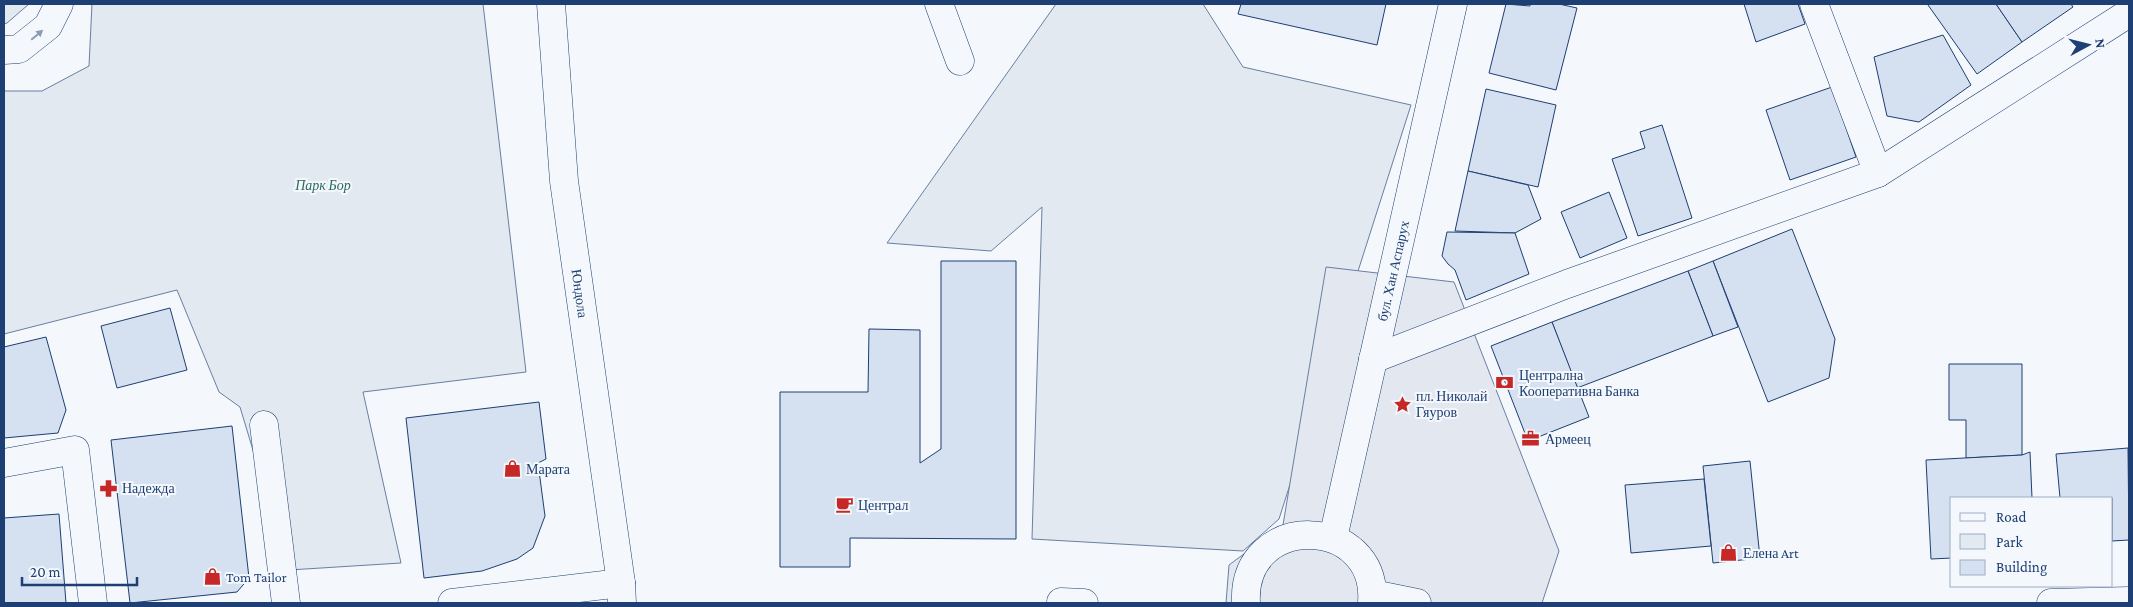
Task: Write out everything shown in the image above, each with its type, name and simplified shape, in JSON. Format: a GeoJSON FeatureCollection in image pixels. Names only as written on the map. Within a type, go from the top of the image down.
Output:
{"type":"FeatureCollection","features":[{"type":"Feature","properties":{"kind":"street"},"geometry":{"type":"LineString","coordinates":[[4,50],[20,49],[48,26],[59,4]]}},
{"type":"Feature","properties":{"kind":"street","name":"Юндола"},"geometry":{"type":"LineString","coordinates":[[551,4],[564,181],[621,593]]}},
{"type":"Feature","properties":{"kind":"street"},"geometry":{"type":"LineString","coordinates":[[939,4],[960,61]]}},
{"type":"Feature","properties":{"kind":"street","name":"бул. Хан Аспарух"},"geometry":{"type":"LineString","coordinates":[[1333,538],[1453,4]]}},
{"type":"Feature","properties":{"kind":"street"},"geometry":{"type":"LineString","coordinates":[[1814,4],[1878,173]]}},
{"type":"Feature","properties":{"kind":"street"},"geometry":{"type":"LineString","coordinates":[[1373,359],[1567,284],[1878,173],[2129,13]]}},
{"type":"Feature","properties":{"kind":"street"},"geometry":{"type":"LineString","coordinates":[[264,425],[286,603]]}},
{"type":"Feature","properties":{"kind":"street"},"geometry":{"type":"LineString","coordinates":[[4,463],[74,450],[93,603]]}},
{"type":"Feature","properties":{"kind":"street"},"geometry":{"type":"LineString","coordinates":[[1246,603],[1250,572],[1261,555],[1276,543],[1294,536],[1314,534],[1333,538],[1361,560],[1370,576],[1373,599],[1417,603]]}},
{"type":"Feature","properties":{"kind":"street"},"geometry":{"type":"LineString","coordinates":[[452,603],[621,593]]}},
{"type":"Feature","properties":{"kind":"street"},"geometry":{"type":"LineString","coordinates":[[2051,603],[2129,601]]}},
{"type":"Feature","properties":{"kind":"green space"},"geometry":{"type":"Polygon","coordinates":[[[4,4],[29,4],[4,24],[4,4]]]}},
{"type":"Feature","properties":{"kind":"green space","name":"Парк Бор"},"geometry":{"type":"Polygon","coordinates":[[[92,4],[483,4],[526,372],[363,392],[401,563],[289,570],[240,407],[219,392],[177,290],[4,334],[4,91],[42,91],[89,66],[92,4]]]}},
{"type":"Feature","properties":{"kind":"green space"},"geometry":{"type":"Polygon","coordinates":[[[1056,4],[1203,4],[1243,67],[1411,105],[1279,519],[1243,551],[1032,539],[1042,207],[991,251],[887,243],[1056,4]]]}},
{"type":"Feature","properties":{"kind":"shaded area","name":"пл. Николай Гяуров"},"geometry":{"type":"Polygon","coordinates":[[[1326,267],[1454,282],[1559,551],[1542,603],[1226,603],[1229,565],[1283,525],[1326,267]]]}},
{"type":"Feature","properties":{"kind":"building"},"geometry":{"type":"Polygon","coordinates":[[[1241,4],[1386,4],[1377,45],[1238,14],[1241,4]]]}},
{"type":"Feature","properties":{"kind":"building"},"geometry":{"type":"Polygon","coordinates":[[[1506,4],[1530,6],[1530,4],[1559,4],[1577,8],[1556,90],[1489,73],[1506,4]]]}},
{"type":"Feature","properties":{"kind":"building"},"geometry":{"type":"Polygon","coordinates":[[[1744,4],[1798,4],[1805,24],[1756,42],[1744,4]]]}},
{"type":"Feature","properties":{"kind":"building"},"geometry":{"type":"Polygon","coordinates":[[[1996,4],[2022,42],[1977,74],[1928,5],[1996,4]]]}},
{"type":"Feature","properties":{"kind":"building"},"geometry":{"type":"Polygon","coordinates":[[[1996,4],[2071,4],[2073,7],[2022,42],[1996,4]]]}},
{"type":"Feature","properties":{"kind":"building"},"geometry":{"type":"Polygon","coordinates":[[[1943,35],[1971,85],[1919,122],[1887,116],[1874,57],[1943,35]]]}},
{"type":"Feature","properties":{"kind":"building"},"geometry":{"type":"Polygon","coordinates":[[[1832,87],[1856,157],[1790,180],[1766,110],[1832,87]]]}},
{"type":"Feature","properties":{"kind":"building"},"geometry":{"type":"Polygon","coordinates":[[[1486,89],[1556,105],[1538,187],[1468,171],[1486,89]]]}},
{"type":"Feature","properties":{"kind":"building"},"geometry":{"type":"Polygon","coordinates":[[[1662,125],[1692,218],[1638,236],[1612,159],[1645,148],[1640,132],[1662,125]]]}},
{"type":"Feature","properties":{"kind":"building"},"geometry":{"type":"Polygon","coordinates":[[[1468,171],[1528,185],[1541,219],[1515,233],[1455,231],[1468,171]]]}},
{"type":"Feature","properties":{"kind":"building"},"geometry":{"type":"Polygon","coordinates":[[[1609,192],[1627,238],[1580,258],[1561,212],[1609,192]]]}},
{"type":"Feature","properties":{"kind":"building"},"geometry":{"type":"Polygon","coordinates":[[[1792,229],[1835,339],[1829,378],[1768,402],[1713,261],[1792,229]]]}},
{"type":"Feature","properties":{"kind":"building"},"geometry":{"type":"Polygon","coordinates":[[[1447,232],[1515,233],[1529,274],[1466,300],[1455,270],[1442,256],[1447,232]]]}},
{"type":"Feature","properties":{"kind":"building"},"geometry":{"type":"Polygon","coordinates":[[[941,261],[1016,261],[1016,539],[850,538],[850,567],[780,567],[780,392],[868,392],[869,329],[920,330],[920,463],[941,449],[941,261]]]}},
{"type":"Feature","properties":{"kind":"building"},"geometry":{"type":"Polygon","coordinates":[[[1713,261],[1738,327],[1713,336],[1688,271],[1713,261]]]}},
{"type":"Feature","properties":{"kind":"building"},"geometry":{"type":"Polygon","coordinates":[[[1688,271],[1713,336],[1577,388],[1552,322],[1688,271]]]}},
{"type":"Feature","properties":{"kind":"building"},"geometry":{"type":"Polygon","coordinates":[[[170,308],[187,370],[117,388],[101,326],[170,308]]]}},
{"type":"Feature","properties":{"kind":"building"},"geometry":{"type":"Polygon","coordinates":[[[1552,322],[1589,417],[1528,441],[1491,346],[1552,322]]]}},
{"type":"Feature","properties":{"kind":"building"},"geometry":{"type":"Polygon","coordinates":[[[46,337],[66,410],[58,433],[4,438],[4,347],[46,337]]]}},
{"type":"Feature","properties":{"kind":"building"},"geometry":{"type":"Polygon","coordinates":[[[1949,364],[2022,364],[2022,455],[1966,458],[1966,420],[1949,420],[1949,364]]]}},
{"type":"Feature","properties":{"kind":"building"},"geometry":{"type":"Polygon","coordinates":[[[539,402],[546,459],[538,463],[545,516],[533,548],[517,559],[482,571],[424,578],[406,418],[539,402]]]}},
{"type":"Feature","properties":{"kind":"building"},"geometry":{"type":"Polygon","coordinates":[[[232,426],[249,578],[237,592],[130,603],[111,440],[232,426]]]}},
{"type":"Feature","properties":{"kind":"building"},"geometry":{"type":"Polygon","coordinates":[[[2128,448],[2129,540],[2113,541],[2113,497],[2060,497],[2056,454],[2128,448]]]}},
{"type":"Feature","properties":{"kind":"building"},"geometry":{"type":"Polygon","coordinates":[[[2030,452],[2032,497],[1950,497],[1950,558],[1931,559],[1926,460],[2022,455],[2030,452]]]}},
{"type":"Feature","properties":{"kind":"building"},"geometry":{"type":"Polygon","coordinates":[[[1750,461],[1760,558],[1713,563],[1703,466],[1750,461]]]}},
{"type":"Feature","properties":{"kind":"building"},"geometry":{"type":"Polygon","coordinates":[[[1704,479],[1711,546],[1631,553],[1625,485],[1704,479]]]}},
{"type":"Feature","properties":{"kind":"building"},"geometry":{"type":"Polygon","coordinates":[[[59,514],[66,603],[4,603],[4,518],[59,514]]]}},
{"type":"Feature","properties":{"kind":"place","name":"Централна Кооперативна Банка"},"geometry":{"type":"Point","coordinates":[1505,383]}},
{"type":"Feature","properties":{"kind":"place","name":"пл. Николай Гяуров"},"geometry":{"type":"Point","coordinates":[1402,404]}},
{"type":"Feature","properties":{"kind":"place","name":"Армеец"},"geometry":{"type":"Point","coordinates":[1531,439]}},
{"type":"Feature","properties":{"kind":"place","name":"Марата"},"geometry":{"type":"Point","coordinates":[512,469]}},
{"type":"Feature","properties":{"kind":"place","name":"Надежда"},"geometry":{"type":"Point","coordinates":[108,488]}},
{"type":"Feature","properties":{"kind":"place","name":"Централ"},"geometry":{"type":"Point","coordinates":[844,505]}},
{"type":"Feature","properties":{"kind":"place","name":"Елена Art"},"geometry":{"type":"Point","coordinates":[1729,553]}},
{"type":"Feature","properties":{"kind":"place","name":"Tom Tailor"},"geometry":{"type":"Point","coordinates":[212,577]}}]}
